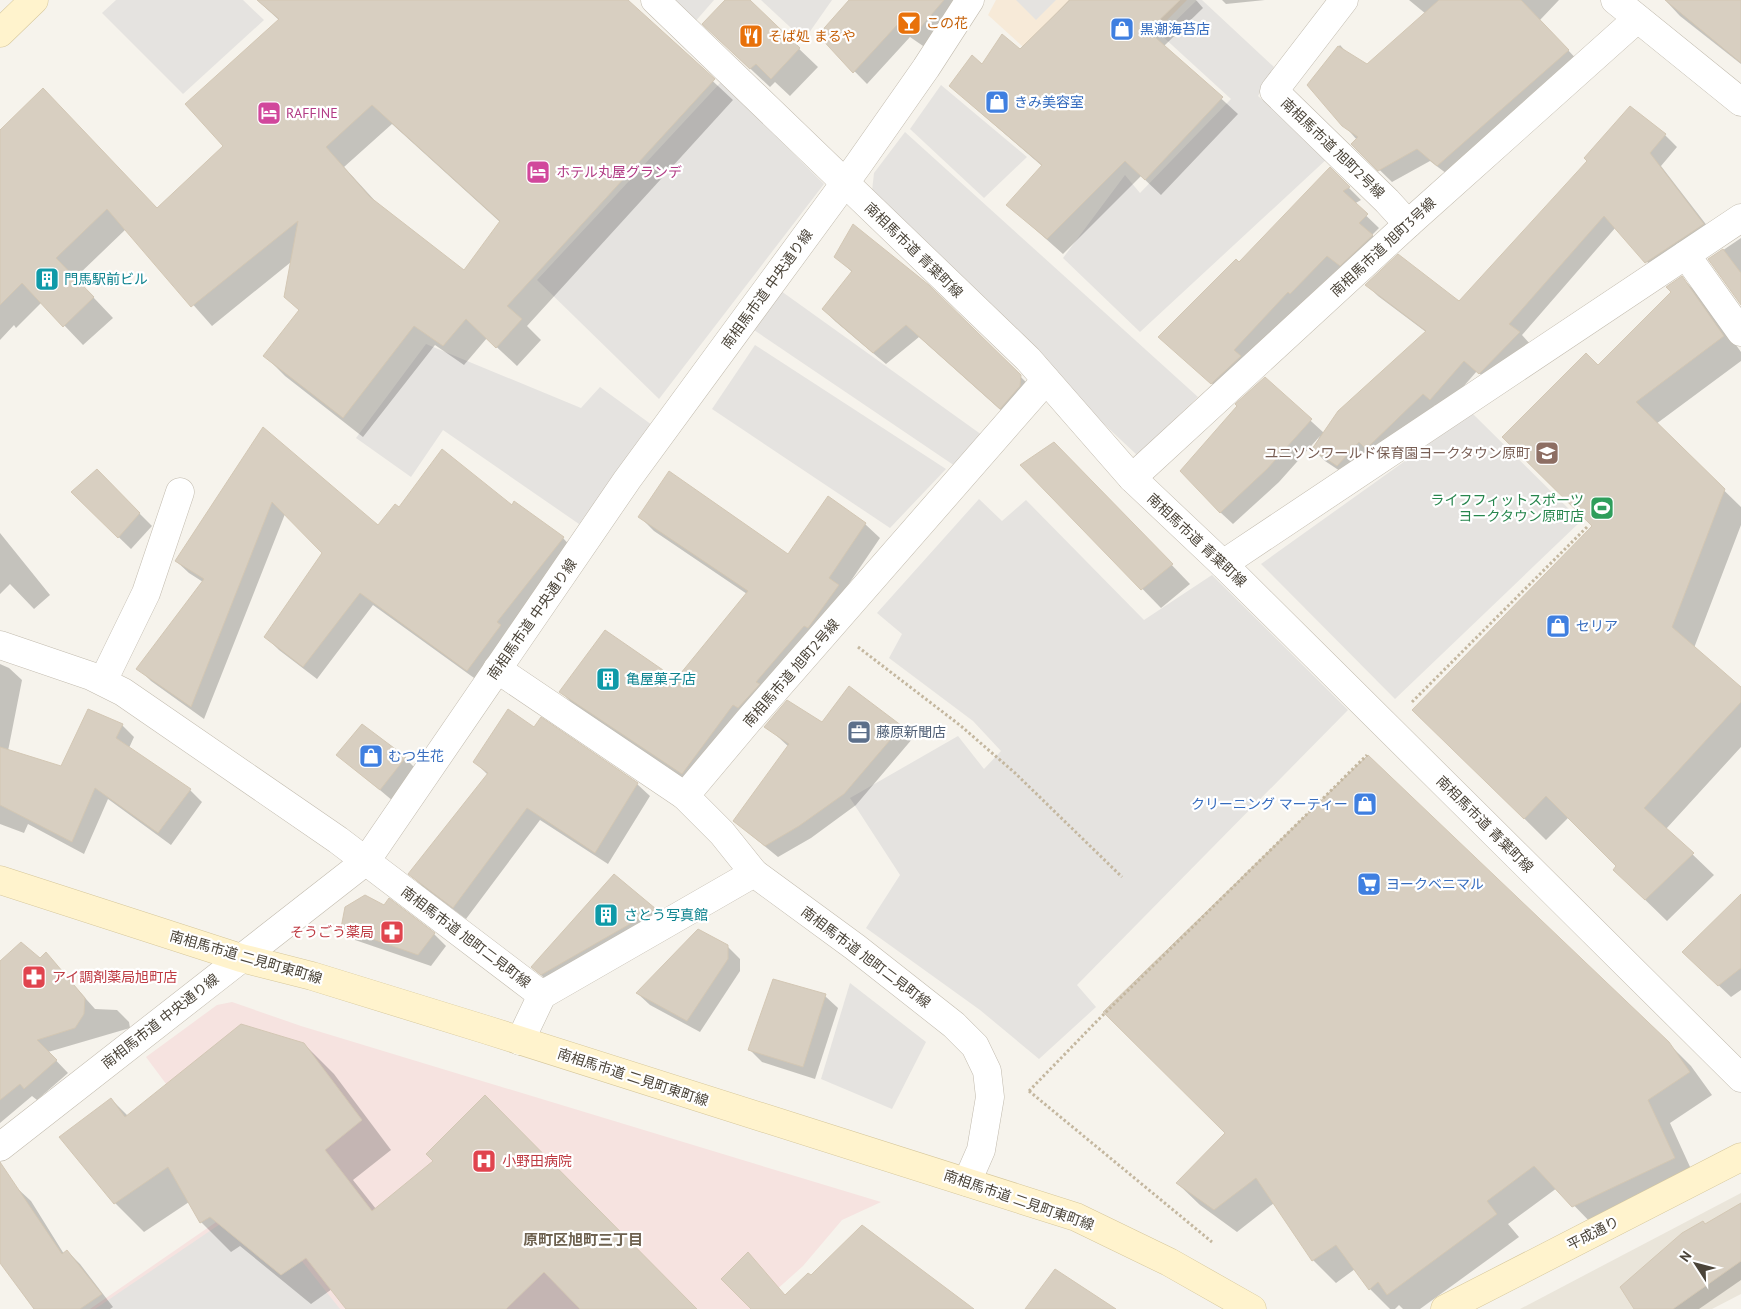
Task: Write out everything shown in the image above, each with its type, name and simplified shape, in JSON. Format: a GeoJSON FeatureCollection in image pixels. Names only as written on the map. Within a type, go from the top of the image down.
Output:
{"type":"FeatureCollection","features":[{"type":"Feature","properties":{"kind":"street"},"geometry":{"type":"LineString","coordinates":[[0,33],[34,0]]}},
{"type":"Feature","properties":{"kind":"street","name":"南相馬市道 青葉町線"},"geometry":{"type":"LineString","coordinates":[[655,0],[829,167],[844,184],[1028,359],[1132,478],[1223,564],[1741,1078]]}},
{"type":"Feature","properties":{"kind":"street","name":"南相馬市道 中央通り線"},"geometry":{"type":"LineString","coordinates":[[0,1147],[366,860],[627,480],[844,184],[926,68],[970,0]]}},
{"type":"Feature","properties":{"kind":"street","name":"南相馬市道 旭町2号線"},"geometry":{"type":"LineString","coordinates":[[1344,0],[1274,91],[1387,201],[1408,224]]}},
{"type":"Feature","properties":{"kind":"street"},"geometry":{"type":"LineString","coordinates":[[1615,0],[1741,102]]}},
{"type":"Feature","properties":{"kind":"street","name":"南相馬市道 旭町3号線"},"geometry":{"type":"LineString","coordinates":[[1132,478],[1408,224],[1637,18]]}},
{"type":"Feature","properties":{"kind":"street"},"geometry":{"type":"LineString","coordinates":[[1223,564],[1741,218]]}},
{"type":"Feature","properties":{"kind":"street"},"geometry":{"type":"LineString","coordinates":[[1686,255],[1741,332]]}},
{"type":"Feature","properties":{"kind":"street","name":"南相馬市道 旭町2号線"},"geometry":{"type":"LineString","coordinates":[[685,796],[1046,380]]}},
{"type":"Feature","properties":{"kind":"street"},"geometry":{"type":"LineString","coordinates":[[104,681],[146,593],[180,492]]}},
{"type":"Feature","properties":{"kind":"street","name":"南相馬市道 旭町二見町線"},"geometry":{"type":"LineString","coordinates":[[0,645],[104,681],[224,761],[366,860],[542,995],[754,873],[856,947],[954,1025],[974,1046],[987,1071],[990,1097],[980,1150],[967,1182]]}},
{"type":"Feature","properties":{"kind":"street"},"geometry":{"type":"LineString","coordinates":[[497,669],[685,796],[722,833],[754,873]]}},
{"type":"Feature","properties":{"kind":"street","name":"南相馬市道 二見町東町線"},"geometry":{"type":"LineString","coordinates":[[0,880],[241,958],[303,974],[520,1041],[1085,1221],[1169,1262],[1252,1309]]}},
{"type":"Feature","properties":{"kind":"street"},"geometry":{"type":"LineString","coordinates":[[520,1041],[542,995]]}},
{"type":"Feature","properties":{"kind":"street","name":"平成通り"},"geometry":{"type":"LineString","coordinates":[[1445,1309],[1741,1157]]}},
{"type":"Feature","properties":{"kind":"path"},"geometry":{"type":"LineString","coordinates":[[1029,1091],[1097,1021],[1372,749],[1409,705],[1588,526]]}},
{"type":"Feature","properties":{"kind":"path"},"geometry":{"type":"LineString","coordinates":[[831,627],[961,726],[1015,773],[1122,877]]}},
{"type":"Feature","properties":{"kind":"path"},"geometry":{"type":"LineString","coordinates":[[1025,1088],[1212,1242]]}},
{"type":"Feature","properties":{"kind":"shaded area"},"geometry":{"type":"Polygon","coordinates":[[[116,0],[243,0],[264,20],[183,94],[102,13],[116,0]]]}},
{"type":"Feature","properties":{"kind":"shaded area"},"geometry":{"type":"Polygon","coordinates":[[[668,0],[714,0],[693,24],[668,0]]]}},
{"type":"Feature","properties":{"kind":"shaded area"},"geometry":{"type":"Polygon","coordinates":[[[761,0],[832,0],[804,40],[761,0]]]}},
{"type":"Feature","properties":{"kind":"shaded area"},"geometry":{"type":"Polygon","coordinates":[[[996,0],[1187,0],[1085,103],[988,15],[996,0]]]}},
{"type":"Feature","properties":{"kind":"shaded area"},"geometry":{"type":"Polygon","coordinates":[[[1016,0],[1056,0],[1036,20],[1016,0]]]}},
{"type":"Feature","properties":{"kind":"shaded area"},"geometry":{"type":"Polygon","coordinates":[[[1197,0],[1202,0],[1274,67],[1258,96],[1329,157],[1140,332],[1063,258],[1125,175],[1140,193],[1231,99],[1161,35],[1197,0]]]}},
{"type":"Feature","properties":{"kind":"shaded area"},"geometry":{"type":"Polygon","coordinates":[[[721,82],[824,184],[659,399],[537,280],[721,82]]]}},
{"type":"Feature","properties":{"kind":"shaded area"},"geometry":{"type":"Polygon","coordinates":[[[941,85],[1027,157],[984,198],[910,129],[941,85]]]}},
{"type":"Feature","properties":{"kind":"shaded area"},"geometry":{"type":"Polygon","coordinates":[[[905,132],[1198,397],[1137,455],[1059,382],[872,191],[874,173],[905,132]]]}},
{"type":"Feature","properties":{"kind":"shaded area"},"geometry":{"type":"Polygon","coordinates":[[[781,291],[982,435],[955,466],[754,330],[781,291]]]}},
{"type":"Feature","properties":{"kind":"shaded area"},"geometry":{"type":"Polygon","coordinates":[[[426,344],[581,408],[600,387],[652,425],[579,524],[443,430],[411,477],[356,438],[426,344]]]}},
{"type":"Feature","properties":{"kind":"shaded area"},"geometry":{"type":"Polygon","coordinates":[[[755,345],[946,469],[890,528],[712,409],[755,345]]]}},
{"type":"Feature","properties":{"kind":"shaded area"},"geometry":{"type":"Polygon","coordinates":[[[1472,413],[1581,521],[1395,699],[1261,564],[1472,413]]]}},
{"type":"Feature","properties":{"kind":"shaded area"},"geometry":{"type":"Polygon","coordinates":[[[979,499],[1002,521],[1026,500],[1144,620],[1212,575],[1348,710],[1077,985],[1096,1007],[1039,1059],[980,1010],[866,928],[900,875],[850,798],[958,736],[984,769],[1001,751],[973,721],[889,658],[902,634],[877,613],[979,499]]]}},
{"type":"Feature","properties":{"kind":"shaded area"},"geometry":{"type":"Polygon","coordinates":[[[850,983],[926,1042],[892,1109],[821,1079],[850,983]]]}},
{"type":"Feature","properties":{"kind":"shaded area","name":"小野田病院"},"geometry":{"type":"Polygon","coordinates":[[[232,1002],[301,1026],[881,1202],[842,1220],[803,1266],[755,1309],[90,1309],[251,1198],[146,1057],[217,1005],[232,1002]]]}},
{"type":"Feature","properties":{"kind":"shaded area"},"geometry":{"type":"Polygon","coordinates":[[[1741,1193],[1741,1294],[1712,1309],[1520,1309],[1741,1193]]]}},
{"type":"Feature","properties":{"kind":"shaded area"},"geometry":{"type":"Polygon","coordinates":[[[254,1201],[340,1309],[95,1309],[254,1201]]]}},
{"type":"Feature","properties":{"kind":"building"},"geometry":{"type":"Polygon","coordinates":[[[257,0],[628,0],[715,79],[507,306],[522,319],[496,348],[466,319],[443,346],[414,326],[343,418],[263,356],[299,310],[284,297],[298,221],[191,307],[107,209],[56,258],[94,297],[63,327],[22,283],[0,305],[0,130],[43,88],[157,208],[223,146],[185,104],[279,19],[257,0]],[[372,105],[326,147],[370,197],[464,270],[500,221],[372,105]]]}},
{"type":"Feature","properties":{"kind":"building","name":"そば処 まるや"},"geometry":{"type":"Polygon","coordinates":[[[725,0],[750,0],[800,48],[771,79],[756,64],[750,69],[702,24],[725,0]]]}},
{"type":"Feature","properties":{"kind":"building"},"geometry":{"type":"Polygon","coordinates":[[[849,0],[944,0],[913,36],[897,25],[853,73],[818,35],[849,0]]]}},
{"type":"Feature","properties":{"kind":"building"},"geometry":{"type":"Polygon","coordinates":[[[1070,0],[1180,0],[1148,31],[1223,97],[1145,180],[1125,161],[1047,239],[1006,205],[1042,165],[949,86],[972,55],[982,64],[1002,34],[1020,49],[1070,0]]]}},
{"type":"Feature","properties":{"kind":"building"},"geometry":{"type":"Polygon","coordinates":[[[1439,0],[1521,0],[1569,50],[1437,166],[1417,149],[1378,171],[1351,144],[1358,137],[1342,126],[1307,85],[1338,46],[1367,64],[1439,0]]]}},
{"type":"Feature","properties":{"kind":"building"},"geometry":{"type":"Polygon","coordinates":[[[1665,0],[1741,0],[1741,63],[1665,0]]]}},
{"type":"Feature","properties":{"kind":"building"},"geometry":{"type":"Polygon","coordinates":[[[1630,106],[1666,134],[1650,153],[1704,224],[1645,263],[1604,216],[1509,324],[1520,332],[1479,374],[1464,361],[1430,400],[1423,394],[1366,449],[1359,442],[1337,466],[1312,449],[1338,411],[1426,331],[1365,285],[1398,254],[1459,301],[1587,161],[1584,158],[1630,106]]]}},
{"type":"Feature","properties":{"kind":"building"},"geometry":{"type":"Polygon","coordinates":[[[1330,167],[1350,187],[1343,191],[1368,214],[1359,223],[1373,235],[1340,266],[1327,256],[1290,294],[1288,292],[1234,350],[1241,356],[1211,384],[1158,337],[1236,259],[1239,262],[1330,167]]]}},
{"type":"Feature","properties":{"kind":"building"},"geometry":{"type":"Polygon","coordinates":[[[853,224],[929,285],[1021,375],[1020,386],[1000,409],[906,325],[873,353],[822,309],[852,271],[834,257],[853,224]]]}},
{"type":"Feature","properties":{"kind":"building"},"geometry":{"type":"Polygon","coordinates":[[[1723,249],[1741,273],[1741,305],[1708,259],[1723,249]]]}},
{"type":"Feature","properties":{"kind":"building"},"geometry":{"type":"Polygon","coordinates":[[[1682,276],[1724,336],[1636,402],[1725,489],[1672,627],[1741,687],[1741,702],[1644,808],[1694,853],[1645,900],[1613,870],[1616,866],[1546,796],[1524,819],[1412,710],[1592,526],[1502,437],[1586,353],[1598,365],[1671,292],[1666,287],[1682,276]]]}},
{"type":"Feature","properties":{"kind":"building"},"geometry":{"type":"Polygon","coordinates":[[[1265,377],[1312,419],[1267,469],[1220,513],[1180,471],[1237,406],[1235,404],[1265,377]]]}},
{"type":"Feature","properties":{"kind":"building"},"geometry":{"type":"Polygon","coordinates":[[[263,427],[378,525],[395,504],[399,507],[442,449],[512,505],[514,501],[564,537],[497,622],[501,625],[467,671],[360,593],[303,667],[264,637],[322,553],[272,502],[191,707],[136,669],[204,579],[175,561],[263,427]]]}},
{"type":"Feature","properties":{"kind":"building"},"geometry":{"type":"Polygon","coordinates":[[[1054,442],[1173,564],[1141,590],[1020,465],[1054,442]]]}},
{"type":"Feature","properties":{"kind":"building"},"geometry":{"type":"Polygon","coordinates":[[[97,469],[140,513],[118,538],[71,492],[97,469]]]}},
{"type":"Feature","properties":{"kind":"building"},"geometry":{"type":"Polygon","coordinates":[[[669,471],[788,554],[828,496],[866,523],[829,578],[839,585],[808,628],[804,626],[756,682],[760,684],[738,708],[733,705],[682,774],[559,692],[605,630],[676,679],[748,591],[638,517],[669,471]]]}},
{"type":"Feature","properties":{"kind":"building"},"geometry":{"type":"Polygon","coordinates":[[[849,686],[902,726],[844,794],[799,826],[765,846],[733,821],[789,744],[764,727],[787,700],[822,722],[849,686]]]}},
{"type":"Feature","properties":{"kind":"building"},"geometry":{"type":"Polygon","coordinates":[[[88,709],[123,724],[116,738],[191,789],[158,833],[95,788],[72,842],[0,805],[0,747],[61,766],[88,709]]]}},
{"type":"Feature","properties":{"kind":"building"},"geometry":{"type":"Polygon","coordinates":[[[508,709],[534,727],[541,717],[638,783],[595,853],[527,808],[453,908],[408,874],[488,773],[473,762],[508,709]]]}},
{"type":"Feature","properties":{"kind":"building","name":"むつ生花"},"geometry":{"type":"Polygon","coordinates":[[[362,724],[406,757],[380,790],[336,755],[362,724]]]}},
{"type":"Feature","properties":{"kind":"building","name":"ヨークベニマル"},"geometry":{"type":"Polygon","coordinates":[[[1368,755],[1669,1042],[1690,1072],[1648,1100],[1675,1158],[1572,1207],[1534,1166],[1487,1201],[1497,1214],[1387,1295],[1378,1282],[1369,1290],[1336,1245],[1312,1261],[1256,1178],[1214,1210],[1176,1183],[1225,1133],[1103,1012],[1368,755]]]}},
{"type":"Feature","properties":{"kind":"building","name":"さとう写真館"},"geometry":{"type":"Polygon","coordinates":[[[614,874],[656,909],[541,975],[531,967],[614,874]]]}},
{"type":"Feature","properties":{"kind":"building"},"geometry":{"type":"Polygon","coordinates":[[[1741,894],[1741,968],[1718,986],[1682,952],[1741,894]]]}},
{"type":"Feature","properties":{"kind":"building","name":"そうごう薬局"},"geometry":{"type":"Polygon","coordinates":[[[365,895],[384,905],[389,898],[435,933],[418,955],[341,928],[345,907],[365,895]]]}},
{"type":"Feature","properties":{"kind":"building"},"geometry":{"type":"Polygon","coordinates":[[[698,929],[728,945],[728,959],[687,1021],[636,993],[698,929]]]}},
{"type":"Feature","properties":{"kind":"building"},"geometry":{"type":"Polygon","coordinates":[[[21,942],[40,958],[46,952],[85,998],[84,1014],[75,1028],[37,1040],[57,1060],[24,1089],[20,1084],[0,1100],[0,961],[21,942]]]}},
{"type":"Feature","properties":{"kind":"building"},"geometry":{"type":"Polygon","coordinates":[[[773,979],[826,994],[803,1067],[748,1050],[773,979]]]}},
{"type":"Feature","properties":{"kind":"building"},"geometry":{"type":"Polygon","coordinates":[[[241,1024],[304,1043],[362,1120],[325,1150],[372,1211],[433,1161],[426,1154],[485,1095],[697,1309],[580,1309],[544,1272],[506,1309],[346,1309],[306,1258],[281,1275],[210,1217],[200,1223],[168,1167],[114,1204],[59,1137],[111,1098],[125,1117],[241,1024]]]}},
{"type":"Feature","properties":{"kind":"building"},"geometry":{"type":"Polygon","coordinates":[[[0,1162],[62,1254],[67,1250],[102,1294],[80,1309],[34,1309],[0,1263],[0,1162]]]}},
{"type":"Feature","properties":{"kind":"building"},"geometry":{"type":"Polygon","coordinates":[[[1741,1203],[1741,1261],[1673,1309],[1634,1309],[1620,1287],[1682,1233],[1703,1221],[1705,1224],[1741,1203]]]}},
{"type":"Feature","properties":{"kind":"building"},"geometry":{"type":"Polygon","coordinates":[[[862,1225],[974,1309],[751,1309],[721,1279],[748,1252],[785,1295],[808,1273],[811,1275],[862,1225]]]}},
{"type":"Feature","properties":{"kind":"building"},"geometry":{"type":"Polygon","coordinates":[[[1055,1269],[1116,1309],[1025,1309],[1055,1269]]]}},
{"type":"Feature","properties":{"kind":"place","name":"この花"},"geometry":{"type":"Point","coordinates":[909,23]}},
{"type":"Feature","properties":{"kind":"place","name":"黒潮海苔店"},"geometry":{"type":"Point","coordinates":[1122,29]}},
{"type":"Feature","properties":{"kind":"place","name":"そば処 まるや"},"geometry":{"type":"Point","coordinates":[751,36]}},
{"type":"Feature","properties":{"kind":"place","name":"きみ美容室"},"geometry":{"type":"Point","coordinates":[997,102]}},
{"type":"Feature","properties":{"kind":"place","name":"RAFFINE"},"geometry":{"type":"Point","coordinates":[269,113]}},
{"type":"Feature","properties":{"kind":"place","name":"ホテル丸屋グランデ"},"geometry":{"type":"Point","coordinates":[538,172]}},
{"type":"Feature","properties":{"kind":"place","name":"門馬駅前ビル"},"geometry":{"type":"Point","coordinates":[47,279]}},
{"type":"Feature","properties":{"kind":"place","name":"ユニソンワールド保育園ヨークタウン原町"},"geometry":{"type":"Point","coordinates":[1547,453]}},
{"type":"Feature","properties":{"kind":"place","name":"ライフフィットスポーツ ヨークタウン原町店"},"geometry":{"type":"Point","coordinates":[1602,508]}},
{"type":"Feature","properties":{"kind":"place","name":"セリア"},"geometry":{"type":"Point","coordinates":[1558,626]}},
{"type":"Feature","properties":{"kind":"place","name":"亀屋菓子店"},"geometry":{"type":"Point","coordinates":[608,679]}},
{"type":"Feature","properties":{"kind":"place","name":"藤原新聞店"},"geometry":{"type":"Point","coordinates":[859,732]}},
{"type":"Feature","properties":{"kind":"place","name":"むつ生花"},"geometry":{"type":"Point","coordinates":[371,756]}},
{"type":"Feature","properties":{"kind":"place","name":"クリーニング マーティー"},"geometry":{"type":"Point","coordinates":[1365,804]}},
{"type":"Feature","properties":{"kind":"place","name":"ヨークベニマル"},"geometry":{"type":"Point","coordinates":[1369,884]}},
{"type":"Feature","properties":{"kind":"place","name":"さとう写真館"},"geometry":{"type":"Point","coordinates":[606,915]}},
{"type":"Feature","properties":{"kind":"place","name":"そうごう薬局"},"geometry":{"type":"Point","coordinates":[392,932]}},
{"type":"Feature","properties":{"kind":"place","name":"アイ調剤薬局旭町店"},"geometry":{"type":"Point","coordinates":[34,977]}},
{"type":"Feature","properties":{"kind":"place","name":"小野田病院"},"geometry":{"type":"Point","coordinates":[484,1161]}},
{"type":"Feature","properties":{"kind":"district","name":"原町区旭町三丁目"},"geometry":{"type":"Point","coordinates":[583,1239]}}]}
